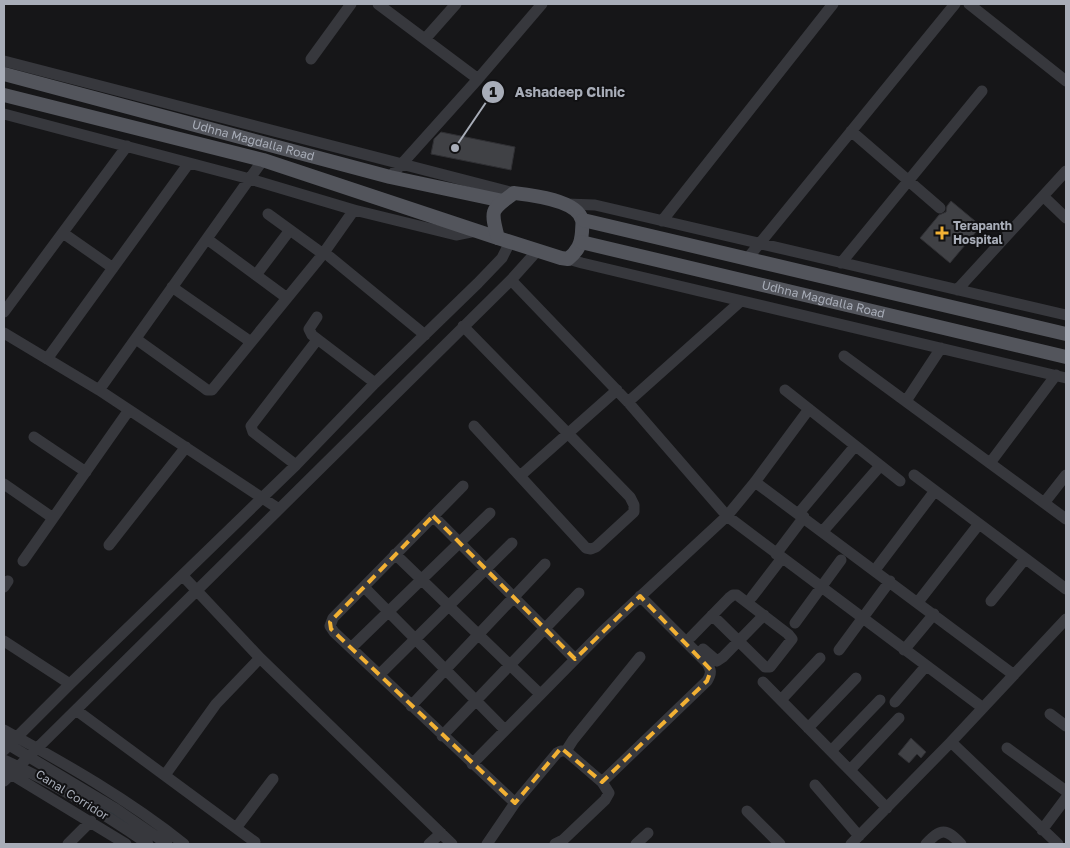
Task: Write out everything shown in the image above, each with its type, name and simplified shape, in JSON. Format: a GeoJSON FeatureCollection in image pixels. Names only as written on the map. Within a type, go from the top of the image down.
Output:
{"type":"FeatureCollection","features":[{"type":"Feature","properties":{"kind":"main road","name":"Udhna Magdalla Road"},"geometry":{"type":"LineString","coordinates":[[4,74],[390,177],[503,202]]}},
{"type":"Feature","properties":{"kind":"main road"},"geometry":{"type":"LineString","coordinates":[[4,95],[263,160],[537,251],[568,258],[576,253],[581,242],[582,220],[577,212],[566,204],[544,197],[514,193],[497,206],[494,212],[494,221],[504,240]]}},
{"type":"Feature","properties":{"kind":"main road","name":"Udhna Magdalla Road"},"geometry":{"type":"LineString","coordinates":[[582,220],[1066,334]]}},
{"type":"Feature","properties":{"kind":"main road","name":"Udhna Magdalla Road"},"geometry":{"type":"LineString","coordinates":[[581,242],[1066,357]]}},
{"type":"Feature","properties":{"kind":"street"},"geometry":{"type":"LineString","coordinates":[[311,59],[352,4]]}},
{"type":"Feature","properties":{"kind":"street"},"geometry":{"type":"LineString","coordinates":[[378,4],[478,79]]}},
{"type":"Feature","properties":{"kind":"street"},"geometry":{"type":"LineString","coordinates":[[425,39],[456,4]]}},
{"type":"Feature","properties":{"kind":"street"},"geometry":{"type":"LineString","coordinates":[[390,177],[542,4]]}},
{"type":"Feature","properties":{"kind":"street"},"geometry":{"type":"LineString","coordinates":[[662,221],[833,4]]}},
{"type":"Feature","properties":{"kind":"street"},"geometry":{"type":"LineString","coordinates":[[747,259],[758,243],[955,4]]}},
{"type":"Feature","properties":{"kind":"street"},"geometry":{"type":"LineString","coordinates":[[969,4],[1066,81]]}},
{"type":"Feature","properties":{"kind":"street"},"geometry":{"type":"LineString","coordinates":[[4,61],[514,193]]}},
{"type":"Feature","properties":{"kind":"street"},"geometry":{"type":"LineString","coordinates":[[841,263],[982,91]]}},
{"type":"Feature","properties":{"kind":"street"},"geometry":{"type":"LineString","coordinates":[[4,114],[250,179],[354,210],[456,235],[478,231]]}},
{"type":"Feature","properties":{"kind":"street"},"geometry":{"type":"LineString","coordinates":[[851,131],[940,208]]}},
{"type":"Feature","properties":{"kind":"street"},"geometry":{"type":"LineString","coordinates":[[4,312],[127,146]]}},
{"type":"Feature","properties":{"kind":"street"},"geometry":{"type":"LineString","coordinates":[[99,390],[263,160]]}},
{"type":"Feature","properties":{"kind":"street"},"geometry":{"type":"LineString","coordinates":[[47,359],[189,163]]}},
{"type":"Feature","properties":{"kind":"street"},"geometry":{"type":"LineString","coordinates":[[957,290],[1066,171]]}},
{"type":"Feature","properties":{"kind":"street"},"geometry":{"type":"LineString","coordinates":[[1042,196],[1066,218]]}},
{"type":"Feature","properties":{"kind":"street"},"geometry":{"type":"LineString","coordinates":[[566,204],[595,205],[1066,316]]}},
{"type":"Feature","properties":{"kind":"street"},"geometry":{"type":"LineString","coordinates":[[136,339],[207,390],[212,390],[286,298],[326,255],[354,210]]}},
{"type":"Feature","properties":{"kind":"street"},"geometry":{"type":"LineString","coordinates":[[268,214],[326,255],[425,335]]}},
{"type":"Feature","properties":{"kind":"street"},"geometry":{"type":"LineString","coordinates":[[256,275],[290,230]]}},
{"type":"Feature","properties":{"kind":"street"},"geometry":{"type":"LineString","coordinates":[[63,233],[113,268]]}},
{"type":"Feature","properties":{"kind":"street"},"geometry":{"type":"LineString","coordinates":[[207,239],[286,298]]}},
{"type":"Feature","properties":{"kind":"street"},"geometry":{"type":"LineString","coordinates":[[9,744],[296,466],[375,383],[502,258],[504,240]]}},
{"type":"Feature","properties":{"kind":"street"},"geometry":{"type":"LineString","coordinates":[[9,773],[33,752],[198,591],[511,280],[537,251]]}},
{"type":"Feature","properties":{"kind":"street"},"geometry":{"type":"LineString","coordinates":[[568,258],[582,263],[1061,377],[990,463]]}},
{"type":"Feature","properties":{"kind":"street"},"geometry":{"type":"LineString","coordinates":[[511,280],[628,402],[727,516],[983,708]]}},
{"type":"Feature","properties":{"kind":"street"},"geometry":{"type":"LineString","coordinates":[[172,287],[251,342]]}},
{"type":"Feature","properties":{"kind":"street"},"geometry":{"type":"LineString","coordinates":[[628,402],[741,301]]}},
{"type":"Feature","properties":{"kind":"street"},"geometry":{"type":"LineString","coordinates":[[317,317],[309,332],[375,383]]}},
{"type":"Feature","properties":{"kind":"street"},"geometry":{"type":"LineString","coordinates":[[463,326],[630,497],[634,505],[634,512],[596,547],[590,550],[586,548],[474,426]]}},
{"type":"Feature","properties":{"kind":"street"},"geometry":{"type":"LineString","coordinates":[[4,333],[99,390],[279,509]]}},
{"type":"Feature","properties":{"kind":"street"},"geometry":{"type":"LineString","coordinates":[[296,466],[253,432],[251,426],[317,340]]}},
{"type":"Feature","properties":{"kind":"street"},"geometry":{"type":"LineString","coordinates":[[906,401],[941,348]]}},
{"type":"Feature","properties":{"kind":"street"},"geometry":{"type":"LineString","coordinates":[[844,356],[1066,519]]}},
{"type":"Feature","properties":{"kind":"street"},"geometry":{"type":"LineString","coordinates":[[520,476],[617,390]]}},
{"type":"Feature","properties":{"kind":"street"},"geometry":{"type":"LineString","coordinates":[[785,390],[900,481]]}},
{"type":"Feature","properties":{"kind":"street"},"geometry":{"type":"LineString","coordinates":[[472,764],[575,659],[727,516],[755,482],[809,409]]}},
{"type":"Feature","properties":{"kind":"street"},"geometry":{"type":"LineString","coordinates":[[23,561],[129,410]]}},
{"type":"Feature","properties":{"kind":"street"},"geometry":{"type":"LineString","coordinates":[[34,436],[86,472]]}},
{"type":"Feature","properties":{"kind":"street"},"geometry":{"type":"LineString","coordinates":[[752,597],[779,556],[801,515],[855,446]]}},
{"type":"Feature","properties":{"kind":"street"},"geometry":{"type":"LineString","coordinates":[[109,545],[186,447]]}},
{"type":"Feature","properties":{"kind":"street"},"geometry":{"type":"LineString","coordinates":[[823,531],[880,466]]}},
{"type":"Feature","properties":{"kind":"street"},"geometry":{"type":"LineString","coordinates":[[914,475],[934,492],[1066,589]]}},
{"type":"Feature","properties":{"kind":"street"},"geometry":{"type":"LineString","coordinates":[[1044,503],[1066,475]]}},
{"type":"Feature","properties":{"kind":"street"},"geometry":{"type":"LineString","coordinates":[[755,482],[1014,675]]}},
{"type":"Feature","properties":{"kind":"street"},"geometry":{"type":"LineString","coordinates":[[4,484],[53,518]]}},
{"type":"Feature","properties":{"kind":"street"},"geometry":{"type":"LineString","coordinates":[[462,486],[330,622],[331,629],[442,736],[515,802]]}},
{"type":"Feature","properties":{"kind":"street"},"geometry":{"type":"LineString","coordinates":[[875,570],[934,492]]}},
{"type":"Feature","properties":{"kind":"street"},"geometry":{"type":"LineString","coordinates":[[351,648],[490,513]]}},
{"type":"Feature","properties":{"kind":"street"},"geometry":{"type":"LineString","coordinates":[[432,516],[575,659]]}},
{"type":"Feature","properties":{"kind":"street"},"geometry":{"type":"LineString","coordinates":[[918,602],[979,524]]}},
{"type":"Feature","properties":{"kind":"street"},"geometry":{"type":"LineString","coordinates":[[379,675],[512,543]]}},
{"type":"Feature","properties":{"kind":"street"},"geometry":{"type":"LineString","coordinates":[[395,554],[540,694]]}},
{"type":"Feature","properties":{"kind":"street"},"geometry":{"type":"LineString","coordinates":[[991,601],[1025,559]]}},
{"type":"Feature","properties":{"kind":"street"},"geometry":{"type":"LineString","coordinates":[[795,623],[841,560]]}},
{"type":"Feature","properties":{"kind":"street"},"geometry":{"type":"LineString","coordinates":[[411,706],[545,564]]}},
{"type":"Feature","properties":{"kind":"street"},"geometry":{"type":"LineString","coordinates":[[183,576],[260,658],[445,840]]}},
{"type":"Feature","properties":{"kind":"street"},"geometry":{"type":"LineString","coordinates":[[839,650],[890,581]]}},
{"type":"Feature","properties":{"kind":"street"},"geometry":{"type":"LineString","coordinates":[[364,586],[505,730]]}},
{"type":"Feature","properties":{"kind":"street"},"geometry":{"type":"LineString","coordinates":[[442,736],[579,593]]}},
{"type":"Feature","properties":{"kind":"street"},"geometry":{"type":"LineString","coordinates":[[691,637],[712,615],[733,594],[737,594],[792,639],[770,667],[765,667],[712,615]]}},
{"type":"Feature","properties":{"kind":"street"},"geometry":{"type":"LineString","coordinates":[[641,595],[691,637],[716,661],[724,657],[764,615]]}},
{"type":"Feature","properties":{"kind":"street"},"geometry":{"type":"LineString","coordinates":[[602,782],[711,676],[711,670],[707,663],[641,595]]}},
{"type":"Feature","properties":{"kind":"street"},"geometry":{"type":"LineString","coordinates":[[904,650],[934,614]]}},
{"type":"Feature","properties":{"kind":"street"},"geometry":{"type":"LineString","coordinates":[[850,844],[951,742],[1066,619]]}},
{"type":"Feature","properties":{"kind":"street"},"geometry":{"type":"LineString","coordinates":[[4,642],[70,684]]}},
{"type":"Feature","properties":{"kind":"street"},"geometry":{"type":"LineString","coordinates":[[566,751],[640,657]]}},
{"type":"Feature","properties":{"kind":"street"},"geometry":{"type":"LineString","coordinates":[[165,775],[216,704],[260,658]]}},
{"type":"Feature","properties":{"kind":"street"},"geometry":{"type":"LineString","coordinates":[[781,700],[820,658]]}},
{"type":"Feature","properties":{"kind":"street"},"geometry":{"type":"LineString","coordinates":[[895,702],[926,666]]}},
{"type":"Feature","properties":{"kind":"street"},"geometry":{"type":"LineString","coordinates":[[808,728],[856,678]]}},
{"type":"Feature","properties":{"kind":"street"},"geometry":{"type":"LineString","coordinates":[[763,682],[887,808]]}},
{"type":"Feature","properties":{"kind":"street"},"geometry":{"type":"LineString","coordinates":[[831,752],[880,700]]}},
{"type":"Feature","properties":{"kind":"street"},"geometry":{"type":"LineString","coordinates":[[76,710],[255,842]]}},
{"type":"Feature","properties":{"kind":"street"},"geometry":{"type":"LineString","coordinates":[[1050,714],[1066,726]]}},
{"type":"Feature","properties":{"kind":"street"},"geometry":{"type":"LineString","coordinates":[[850,770],[899,718]]}},
{"type":"Feature","properties":{"kind":"street"},"geometry":{"type":"LineString","coordinates":[[4,730],[9,744]]}},
{"type":"Feature","properties":{"kind":"street"},"geometry":{"type":"LineString","coordinates":[[951,742],[1058,844]]}},
{"type":"Feature","properties":{"kind":"street"},"geometry":{"type":"LineString","coordinates":[[9,744],[33,752],[135,809],[184,844]]}},
{"type":"Feature","properties":{"kind":"street"},"geometry":{"type":"LineString","coordinates":[[1007,748],[1066,791]]}},
{"type":"Feature","properties":{"kind":"street"},"geometry":{"type":"LineString","coordinates":[[487,844],[515,802],[558,753],[566,751],[602,782],[609,793],[605,800],[563,840],[555,844]]}},
{"type":"Feature","properties":{"kind":"street"},"geometry":{"type":"LineString","coordinates":[[33,752],[167,844]]}},
{"type":"Feature","properties":{"kind":"street"},"geometry":{"type":"LineString","coordinates":[[4,760],[9,773],[99,812],[148,844]]}},
{"type":"Feature","properties":{"kind":"street","name":"Canal Corridor"},"geometry":{"type":"LineString","coordinates":[[9,773],[126,844]]}},
{"type":"Feature","properties":{"kind":"street"},"geometry":{"type":"LineString","coordinates":[[236,828],[274,779]]}},
{"type":"Feature","properties":{"kind":"street"},"geometry":{"type":"LineString","coordinates":[[815,785],[859,836]]}},
{"type":"Feature","properties":{"kind":"street"},"geometry":{"type":"LineString","coordinates":[[1042,830],[1066,798]]}},
{"type":"Feature","properties":{"kind":"street"},"geometry":{"type":"LineString","coordinates":[[747,811],[780,844]]}},
{"type":"Feature","properties":{"kind":"street"},"geometry":{"type":"LineString","coordinates":[[68,844],[90,821]]}},
{"type":"Feature","properties":{"kind":"street"},"geometry":{"type":"LineString","coordinates":[[926,844],[943,831],[953,835],[961,844]]}},
{"type":"Feature","properties":{"kind":"street"},"geometry":{"type":"LineString","coordinates":[[636,844],[648,832]]}},
{"type":"Feature","properties":{"kind":"street"},"geometry":{"type":"LineString","coordinates":[[762,844],[771,835]]}},
{"type":"Feature","properties":{"kind":"street"},"geometry":{"type":"LineString","coordinates":[[429,844],[445,840]]}},
{"type":"Feature","properties":{"kind":"highlighted area"},"geometry":{"type":"Polygon","coordinates":[[[433,516],[575,659],[640,596],[711,670],[707,681],[602,782],[561,748],[515,803],[331,629],[330,622],[433,516]]]}},
{"type":"Feature","properties":{"kind":"building"},"geometry":{"type":"Polygon","coordinates":[[[441,132],[515,147],[511,170],[431,154],[434,139],[441,132]]]}},
{"type":"Feature","properties":{"kind":"building"},"geometry":{"type":"Polygon","coordinates":[[[951,201],[981,226],[950,263],[920,238],[939,215],[946,212],[947,206],[951,201]]]}},
{"type":"Feature","properties":{"kind":"building"},"geometry":{"type":"Polygon","coordinates":[[[911,738],[926,752],[921,758],[917,754],[909,763],[898,754],[911,738]]]}},
{"type":"Feature","properties":{"kind":"waterway"},"geometry":{"type":"LineString","coordinates":[[95,803],[130,825]]}},
{"type":"Feature","properties":{"kind":"place","name":"Ashadeep Clinic"},"geometry":{"type":"Point","coordinates":[455,148]}},
{"type":"Feature","properties":{"kind":"place","name":"Terapanth Hospital"},"geometry":{"type":"Point","coordinates":[942,233]}}]}
